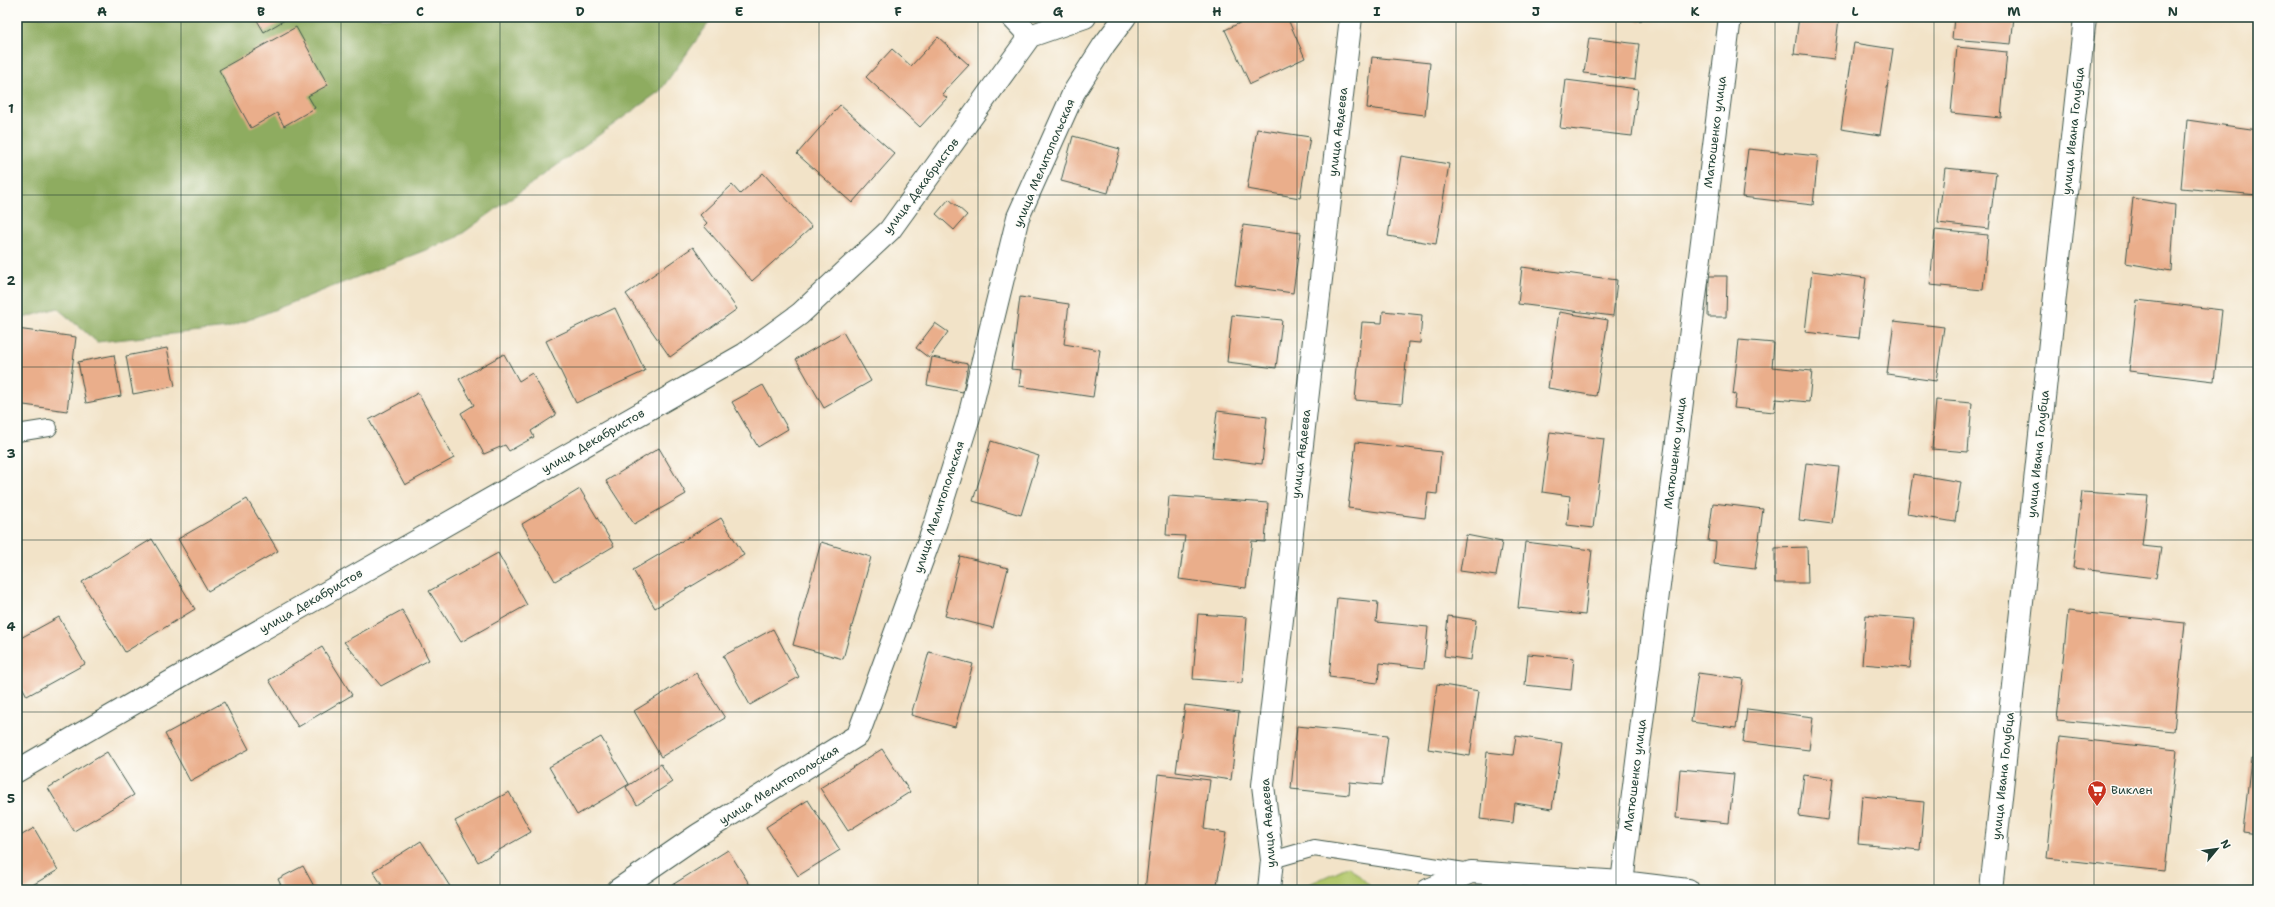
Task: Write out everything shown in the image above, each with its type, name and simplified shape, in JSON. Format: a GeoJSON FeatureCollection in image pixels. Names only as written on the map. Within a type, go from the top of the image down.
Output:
{"type":"FeatureCollection","features":[{"type":"Feature","properties":{"kind":"street"},"geometry":{"type":"LineString","coordinates":[[1012,17],[1030,36],[1085,17]]}},
{"type":"Feature","properties":{"kind":"street","name":"улица Мелитопольская"},"geometry":{"type":"LineString","coordinates":[[618,890],[698,836],[858,735],[936,522],[969,417],[1018,217],[1074,92],[1104,44],[1126,17]]}},
{"type":"Feature","properties":{"kind":"street","name":"улица Авдеева"},"geometry":{"type":"LineString","coordinates":[[1269,890],[1272,860],[1263,785],[1351,17]]}},
{"type":"Feature","properties":{"kind":"street","name":"Матюшенко улица"},"geometry":{"type":"LineString","coordinates":[[1622,886],[1730,17]]}},
{"type":"Feature","properties":{"kind":"street","name":"улица Ивана Голубца"},"geometry":{"type":"LineString","coordinates":[[1991,890],[2085,17]]}},
{"type":"Feature","properties":{"kind":"street","name":"улица Декабристов"},"geometry":{"type":"LineString","coordinates":[[17,771],[210,659],[745,354],[800,314],[890,230],[1030,36]]}},
{"type":"Feature","properties":{"kind":"street"},"geometry":{"type":"LineString","coordinates":[[1428,890],[1471,872],[1622,886],[1688,890]]}},
{"type":"Feature","properties":{"kind":"lane"},"geometry":{"type":"LineString","coordinates":[[17,433],[49,428]]}},
{"type":"Feature","properties":{"kind":"lane"},"geometry":{"type":"LineString","coordinates":[[1272,860],[1314,848],[1471,872]]}},
{"type":"Feature","properties":{"kind":"green space"},"geometry":{"type":"Polygon","coordinates":[[[17,17],[713,17],[660,91],[456,238],[228,328],[97,342],[57,308],[17,320],[17,17]]]}},
{"type":"Feature","properties":{"kind":"green space"},"geometry":{"type":"Polygon","coordinates":[[[1349,866],[1370,886],[1363,890],[1303,890],[1305,886],[1349,866]]]}},
{"type":"Feature","properties":{"kind":"building"},"geometry":{"type":"Polygon","coordinates":[[[255,17],[290,17],[264,32],[255,17]]]}},
{"type":"Feature","properties":{"kind":"building"},"geometry":{"type":"Polygon","coordinates":[[[1252,17],[1287,17],[1305,58],[1250,84],[1225,30],[1252,17]]]}},
{"type":"Feature","properties":{"kind":"building"},"geometry":{"type":"Polygon","coordinates":[[[1622,17],[1642,17],[1641,21],[1622,17]]]}},
{"type":"Feature","properties":{"kind":"building"},"geometry":{"type":"Polygon","coordinates":[[[1799,17],[1839,19],[1834,59],[1794,54],[1799,17]]]}},
{"type":"Feature","properties":{"kind":"building"},"geometry":{"type":"Polygon","coordinates":[[[1954,17],[2014,17],[2011,44],[1952,39],[1954,17]]]}},
{"type":"Feature","properties":{"kind":"building"},"geometry":{"type":"Polygon","coordinates":[[[296,27],[328,85],[308,96],[315,108],[284,126],[277,113],[251,128],[219,70],[296,27]]]}},
{"type":"Feature","properties":{"kind":"building"},"geometry":{"type":"Polygon","coordinates":[[[938,37],[969,65],[942,94],[947,98],[920,127],[866,77],[892,49],[911,66],[938,37]]]}},
{"type":"Feature","properties":{"kind":"building"},"geometry":{"type":"Polygon","coordinates":[[[1589,38],[1639,44],[1635,80],[1584,73],[1589,38]]]}},
{"type":"Feature","properties":{"kind":"building"},"geometry":{"type":"Polygon","coordinates":[[[1854,43],[1893,49],[1880,135],[1841,129],[1854,43]]]}},
{"type":"Feature","properties":{"kind":"building"},"geometry":{"type":"Polygon","coordinates":[[[1957,47],[2007,52],[2001,118],[1951,113],[1957,47]]]}},
{"type":"Feature","properties":{"kind":"building"},"geometry":{"type":"Polygon","coordinates":[[[1372,57],[1430,63],[1425,115],[1367,108],[1372,57]]]}},
{"type":"Feature","properties":{"kind":"building"},"geometry":{"type":"Polygon","coordinates":[[[1566,80],[1638,89],[1632,136],[1560,128],[1566,80]]]}},
{"type":"Feature","properties":{"kind":"building"},"geometry":{"type":"Polygon","coordinates":[[[840,105],[895,154],[852,203],[797,154],[840,105]]]}},
{"type":"Feature","properties":{"kind":"building"},"geometry":{"type":"Polygon","coordinates":[[[2187,120],[2258,130],[2258,195],[2181,188],[2187,120]]]}},
{"type":"Feature","properties":{"kind":"building"},"geometry":{"type":"Polygon","coordinates":[[[1257,129],[1310,137],[1300,198],[1247,189],[1257,129]]]}},
{"type":"Feature","properties":{"kind":"building"},"geometry":{"type":"Polygon","coordinates":[[[1073,136],[1120,149],[1108,193],[1061,181],[1073,136]]]}},
{"type":"Feature","properties":{"kind":"building"},"geometry":{"type":"Polygon","coordinates":[[[1748,149],[1818,156],[1813,205],[1742,197],[1748,149]]]}},
{"type":"Feature","properties":{"kind":"building"},"geometry":{"type":"Polygon","coordinates":[[[1401,156],[1449,164],[1436,244],[1388,236],[1401,156]]]}},
{"type":"Feature","properties":{"kind":"building"},"geometry":{"type":"Polygon","coordinates":[[[1945,168],[1996,173],[1989,229],[1938,223],[1945,168]]]}},
{"type":"Feature","properties":{"kind":"building"},"geometry":{"type":"Polygon","coordinates":[[[763,173],[812,227],[752,281],[704,226],[707,223],[700,215],[732,185],[740,194],[763,173]]]}},
{"type":"Feature","properties":{"kind":"building"},"geometry":{"type":"Polygon","coordinates":[[[2133,198],[2175,205],[2171,271],[2126,263],[2133,198]]]}},
{"type":"Feature","properties":{"kind":"building"},"geometry":{"type":"Polygon","coordinates":[[[949,199],[967,215],[954,230],[936,214],[949,199]]]}},
{"type":"Feature","properties":{"kind":"building"},"geometry":{"type":"Polygon","coordinates":[[[1243,225],[1301,233],[1293,293],[1235,285],[1243,225]]]}},
{"type":"Feature","properties":{"kind":"building"},"geometry":{"type":"Polygon","coordinates":[[[1935,230],[1988,235],[1983,290],[1930,285],[1935,230]]]}},
{"type":"Feature","properties":{"kind":"building"},"geometry":{"type":"Polygon","coordinates":[[[693,247],[737,309],[670,357],[626,294],[693,247]]]}},
{"type":"Feature","properties":{"kind":"building"},"geometry":{"type":"Polygon","coordinates":[[[1522,267],[1617,280],[1613,316],[1518,304],[1522,267]]]}},
{"type":"Feature","properties":{"kind":"building"},"geometry":{"type":"Polygon","coordinates":[[[1812,271],[1866,278],[1859,338],[1805,332],[1812,271]]]}},
{"type":"Feature","properties":{"kind":"building"},"geometry":{"type":"Polygon","coordinates":[[[1709,276],[1727,276],[1726,317],[1708,317],[1709,276]]]}},
{"type":"Feature","properties":{"kind":"building"},"geometry":{"type":"Polygon","coordinates":[[[1020,297],[1069,304],[1064,344],[1100,350],[1093,397],[1019,386],[1021,370],[1011,369],[1020,297]]]}},
{"type":"Feature","properties":{"kind":"building"},"geometry":{"type":"Polygon","coordinates":[[[2137,300],[2222,310],[2214,381],[2129,371],[2137,300]]]}},
{"type":"Feature","properties":{"kind":"building"},"geometry":{"type":"Polygon","coordinates":[[[615,308],[645,371],[576,403],[546,341],[615,308]]]}},
{"type":"Feature","properties":{"kind":"building"},"geometry":{"type":"Polygon","coordinates":[[[1383,311],[1422,315],[1420,343],[1408,342],[1402,404],[1355,400],[1362,322],[1382,323],[1383,311]]]}},
{"type":"Feature","properties":{"kind":"building"},"geometry":{"type":"Polygon","coordinates":[[[1559,312],[1608,320],[1596,396],[1548,388],[1559,312]]]}},
{"type":"Feature","properties":{"kind":"building"},"geometry":{"type":"Polygon","coordinates":[[[1232,315],[1282,320],[1276,368],[1227,362],[1232,315]]]}},
{"type":"Feature","properties":{"kind":"building"},"geometry":{"type":"Polygon","coordinates":[[[1894,321],[1944,327],[1936,381],[1887,374],[1894,321]]]}},
{"type":"Feature","properties":{"kind":"building"},"geometry":{"type":"Polygon","coordinates":[[[935,323],[948,332],[929,358],[916,348],[935,323]]]}},
{"type":"Feature","properties":{"kind":"building"},"geometry":{"type":"Polygon","coordinates":[[[17,329],[76,337],[67,411],[17,404],[17,329]]]}},
{"type":"Feature","properties":{"kind":"building"},"geometry":{"type":"Polygon","coordinates":[[[843,332],[871,381],[824,408],[796,359],[843,332]]]}},
{"type":"Feature","properties":{"kind":"building"},"geometry":{"type":"Polygon","coordinates":[[[1739,340],[1774,343],[1772,367],[1812,371],[1809,402],[1776,399],[1774,412],[1734,408],[1736,394],[1733,395],[1739,340]]]}},
{"type":"Feature","properties":{"kind":"building"},"geometry":{"type":"Polygon","coordinates":[[[167,348],[175,386],[133,394],[126,356],[167,348]]]}},
{"type":"Feature","properties":{"kind":"building"},"geometry":{"type":"Polygon","coordinates":[[[504,354],[519,381],[532,373],[556,415],[531,431],[534,437],[509,451],[505,445],[484,454],[461,413],[474,405],[459,379],[504,354]]]}},
{"type":"Feature","properties":{"kind":"building"},"geometry":{"type":"Polygon","coordinates":[[[114,355],[121,396],[86,403],[78,362],[114,355]]]}},
{"type":"Feature","properties":{"kind":"building"},"geometry":{"type":"Polygon","coordinates":[[[932,357],[968,364],[963,392],[927,385],[932,357]]]}},
{"type":"Feature","properties":{"kind":"building"},"geometry":{"type":"Polygon","coordinates":[[[763,385],[788,429],[758,447],[732,402],[763,385]]]}},
{"type":"Feature","properties":{"kind":"building"},"geometry":{"type":"Polygon","coordinates":[[[418,393],[454,458],[405,485],[369,420],[418,393]]]}},
{"type":"Feature","properties":{"kind":"building"},"geometry":{"type":"Polygon","coordinates":[[[1936,400],[1972,403],[1968,452],[1932,449],[1936,400]]]}},
{"type":"Feature","properties":{"kind":"building"},"geometry":{"type":"Polygon","coordinates":[[[1217,411],[1267,417],[1262,464],[1212,458],[1217,411]]]}},
{"type":"Feature","properties":{"kind":"building"},"geometry":{"type":"Polygon","coordinates":[[[1550,432],[1604,439],[1593,528],[1567,525],[1570,496],[1542,492],[1550,432]]]}},
{"type":"Feature","properties":{"kind":"building"},"geometry":{"type":"Polygon","coordinates":[[[991,441],[1039,456],[1021,515],[973,501],[991,441]]]}},
{"type":"Feature","properties":{"kind":"building"},"geometry":{"type":"Polygon","coordinates":[[[1356,442],[1441,452],[1437,494],[1428,493],[1425,518],[1348,508],[1356,442]]]}},
{"type":"Feature","properties":{"kind":"building"},"geometry":{"type":"Polygon","coordinates":[[[659,448],[686,494],[634,524],[606,481],[659,448]]]}},
{"type":"Feature","properties":{"kind":"building"},"geometry":{"type":"Polygon","coordinates":[[[1806,463],[1839,467],[1832,524],[1799,520],[1806,463]]]}},
{"type":"Feature","properties":{"kind":"building"},"geometry":{"type":"Polygon","coordinates":[[[1913,474],[1961,482],[1955,522],[1907,514],[1913,474]]]}},
{"type":"Feature","properties":{"kind":"building"},"geometry":{"type":"Polygon","coordinates":[[[580,489],[614,546],[555,581],[522,524],[580,489]]]}},
{"type":"Feature","properties":{"kind":"building"},"geometry":{"type":"Polygon","coordinates":[[[2082,492],[2148,496],[2142,546],[2161,548],[2156,578],[2073,568],[2082,492]]]}},
{"type":"Feature","properties":{"kind":"building"},"geometry":{"type":"Polygon","coordinates":[[[1169,496],[1268,503],[1265,542],[1252,541],[1246,588],[1179,579],[1185,536],[1166,535],[1169,496]]]}},
{"type":"Feature","properties":{"kind":"building"},"geometry":{"type":"Polygon","coordinates":[[[247,499],[278,551],[208,591],[178,539],[247,499]]]}},
{"type":"Feature","properties":{"kind":"building"},"geometry":{"type":"Polygon","coordinates":[[[1713,503],[1763,509],[1755,569],[1714,564],[1716,542],[1708,541],[1713,503]]]}},
{"type":"Feature","properties":{"kind":"building"},"geometry":{"type":"Polygon","coordinates":[[[721,518],[744,555],[655,608],[633,570],[721,518]]]}},
{"type":"Feature","properties":{"kind":"building"},"geometry":{"type":"Polygon","coordinates":[[[1466,535],[1502,542],[1496,576],[1460,571],[1466,535]]]}},
{"type":"Feature","properties":{"kind":"building"},"geometry":{"type":"Polygon","coordinates":[[[152,539],[195,609],[125,652],[82,582],[152,539]]]}},
{"type":"Feature","properties":{"kind":"building"},"geometry":{"type":"Polygon","coordinates":[[[821,542],[871,557],[843,659],[793,645],[821,542]]]}},
{"type":"Feature","properties":{"kind":"building"},"geometry":{"type":"Polygon","coordinates":[[[1525,542],[1592,550],[1585,615],[1518,608],[1525,542]]]}},
{"type":"Feature","properties":{"kind":"building"},"geometry":{"type":"Polygon","coordinates":[[[1807,547],[1808,583],[1775,583],[1775,548],[1807,547]]]}},
{"type":"Feature","properties":{"kind":"building"},"geometry":{"type":"Polygon","coordinates":[[[498,553],[527,605],[461,642],[429,591],[498,553]]]}},
{"type":"Feature","properties":{"kind":"building"},"geometry":{"type":"Polygon","coordinates":[[[960,556],[1008,568],[993,628],[945,616],[960,556]]]}},
{"type":"Feature","properties":{"kind":"building"},"geometry":{"type":"Polygon","coordinates":[[[1337,598],[1378,602],[1376,622],[1428,627],[1424,668],[1380,663],[1378,683],[1329,677],[1337,598]]]}},
{"type":"Feature","properties":{"kind":"building"},"geometry":{"type":"Polygon","coordinates":[[[402,610],[429,660],[381,686],[344,642],[402,610]]]}},
{"type":"Feature","properties":{"kind":"building"},"geometry":{"type":"Polygon","coordinates":[[[2068,611],[2185,623],[2174,731],[2057,720],[2068,611]]]}},
{"type":"Feature","properties":{"kind":"building"},"geometry":{"type":"Polygon","coordinates":[[[1198,614],[1247,617],[1242,683],[1193,679],[1198,614]]]}},
{"type":"Feature","properties":{"kind":"building"},"geometry":{"type":"Polygon","coordinates":[[[1866,615],[1914,619],[1910,668],[1862,664],[1866,615]]]}},
{"type":"Feature","properties":{"kind":"building"},"geometry":{"type":"Polygon","coordinates":[[[1448,616],[1476,620],[1471,660],[1444,656],[1448,616]]]}},
{"type":"Feature","properties":{"kind":"building"},"geometry":{"type":"Polygon","coordinates":[[[59,617],[85,664],[27,696],[17,677],[17,640],[59,617]]]}},
{"type":"Feature","properties":{"kind":"building"},"geometry":{"type":"Polygon","coordinates":[[[773,629],[799,677],[750,705],[723,656],[773,629]]]}},
{"type":"Feature","properties":{"kind":"building"},"geometry":{"type":"Polygon","coordinates":[[[322,647],[352,695],[298,727],[269,680],[322,647]]]}},
{"type":"Feature","properties":{"kind":"building"},"geometry":{"type":"Polygon","coordinates":[[[929,652],[973,664],[955,727],[911,715],[929,652]]]}},
{"type":"Feature","properties":{"kind":"building"},"geometry":{"type":"Polygon","coordinates":[[[1528,654],[1574,658],[1571,690],[1525,685],[1528,654]]]}},
{"type":"Feature","properties":{"kind":"building"},"geometry":{"type":"Polygon","coordinates":[[[696,673],[725,718],[661,757],[634,711],[696,673]]]}},
{"type":"Feature","properties":{"kind":"building"},"geometry":{"type":"Polygon","coordinates":[[[1698,673],[1743,679],[1736,728],[1691,722],[1698,673]]]}},
{"type":"Feature","properties":{"kind":"building"},"geometry":{"type":"Polygon","coordinates":[[[1437,684],[1479,691],[1470,756],[1428,749],[1437,684]]]}},
{"type":"Feature","properties":{"kind":"building"},"geometry":{"type":"Polygon","coordinates":[[[224,702],[249,749],[190,781],[165,734],[224,702]]]}},
{"type":"Feature","properties":{"kind":"building"},"geometry":{"type":"Polygon","coordinates":[[[1185,705],[1239,712],[1231,780],[1176,772],[1185,705]]]}},
{"type":"Feature","properties":{"kind":"building"},"geometry":{"type":"Polygon","coordinates":[[[1747,709],[1813,717],[1809,750],[1743,742],[1747,709]]]}},
{"type":"Feature","properties":{"kind":"building"},"geometry":{"type":"Polygon","coordinates":[[[1297,726],[1388,735],[1382,785],[1350,782],[1349,795],[1291,789],[1297,726]]]}},
{"type":"Feature","properties":{"kind":"building"},"geometry":{"type":"Polygon","coordinates":[[[1516,736],[1562,743],[1552,809],[1515,803],[1513,823],[1480,819],[1487,752],[1513,755],[1516,736]]]}},
{"type":"Feature","properties":{"kind":"building"},"geometry":{"type":"Polygon","coordinates":[[[601,737],[629,784],[577,815],[549,767],[601,737]]]}},
{"type":"Feature","properties":{"kind":"building"},"geometry":{"type":"Polygon","coordinates":[[[2060,737],[2177,750],[2164,871],[2047,858],[2060,737]]]}},
{"type":"Feature","properties":{"kind":"building"},"geometry":{"type":"Polygon","coordinates":[[[882,749],[910,792],[848,831],[820,788],[882,749]]]}},
{"type":"Feature","properties":{"kind":"building"},"geometry":{"type":"Polygon","coordinates":[[[107,752],[134,795],[74,831],[48,788],[107,752]]]}},
{"type":"Feature","properties":{"kind":"building"},"geometry":{"type":"Polygon","coordinates":[[[2251,758],[2258,759],[2258,834],[2243,832],[2251,758]]]}},
{"type":"Feature","properties":{"kind":"building"},"geometry":{"type":"Polygon","coordinates":[[[661,764],[672,782],[637,805],[626,787],[661,764]]]}},
{"type":"Feature","properties":{"kind":"building"},"geometry":{"type":"Polygon","coordinates":[[[1680,769],[1734,774],[1729,823],[1676,818],[1680,769]]]}},
{"type":"Feature","properties":{"kind":"building"},"geometry":{"type":"Polygon","coordinates":[[[1158,774],[1210,780],[1204,829],[1226,833],[1216,890],[1145,890],[1158,774]]]}},
{"type":"Feature","properties":{"kind":"building"},"geometry":{"type":"Polygon","coordinates":[[[1804,775],[1833,779],[1828,820],[1799,816],[1804,775]]]}},
{"type":"Feature","properties":{"kind":"building"},"geometry":{"type":"Polygon","coordinates":[[[509,792],[531,832],[478,862],[455,821],[509,792]]]}},
{"type":"Feature","properties":{"kind":"building"},"geometry":{"type":"Polygon","coordinates":[[[1862,796],[1924,802],[1920,850],[1858,844],[1862,796]]]}},
{"type":"Feature","properties":{"kind":"building"},"geometry":{"type":"Polygon","coordinates":[[[808,800],[840,850],[798,876],[766,827],[808,800]]]}},
{"type":"Feature","properties":{"kind":"building"},"geometry":{"type":"Polygon","coordinates":[[[34,828],[58,870],[24,890],[17,890],[17,838],[34,828]]]}},
{"type":"Feature","properties":{"kind":"building"},"geometry":{"type":"Polygon","coordinates":[[[421,841],[451,888],[385,890],[373,871],[421,841]]]}},
{"type":"Feature","properties":{"kind":"building"},"geometry":{"type":"Polygon","coordinates":[[[728,850],[753,890],[671,890],[669,887],[728,850]]]}},
{"type":"Feature","properties":{"kind":"building"},"geometry":{"type":"Polygon","coordinates":[[[303,866],[316,890],[283,890],[278,879],[303,866]]]}},
{"type":"Feature","properties":{"kind":"place","name":"Виклен"},"geometry":{"type":"Point","coordinates":[2097,807]}}]}
